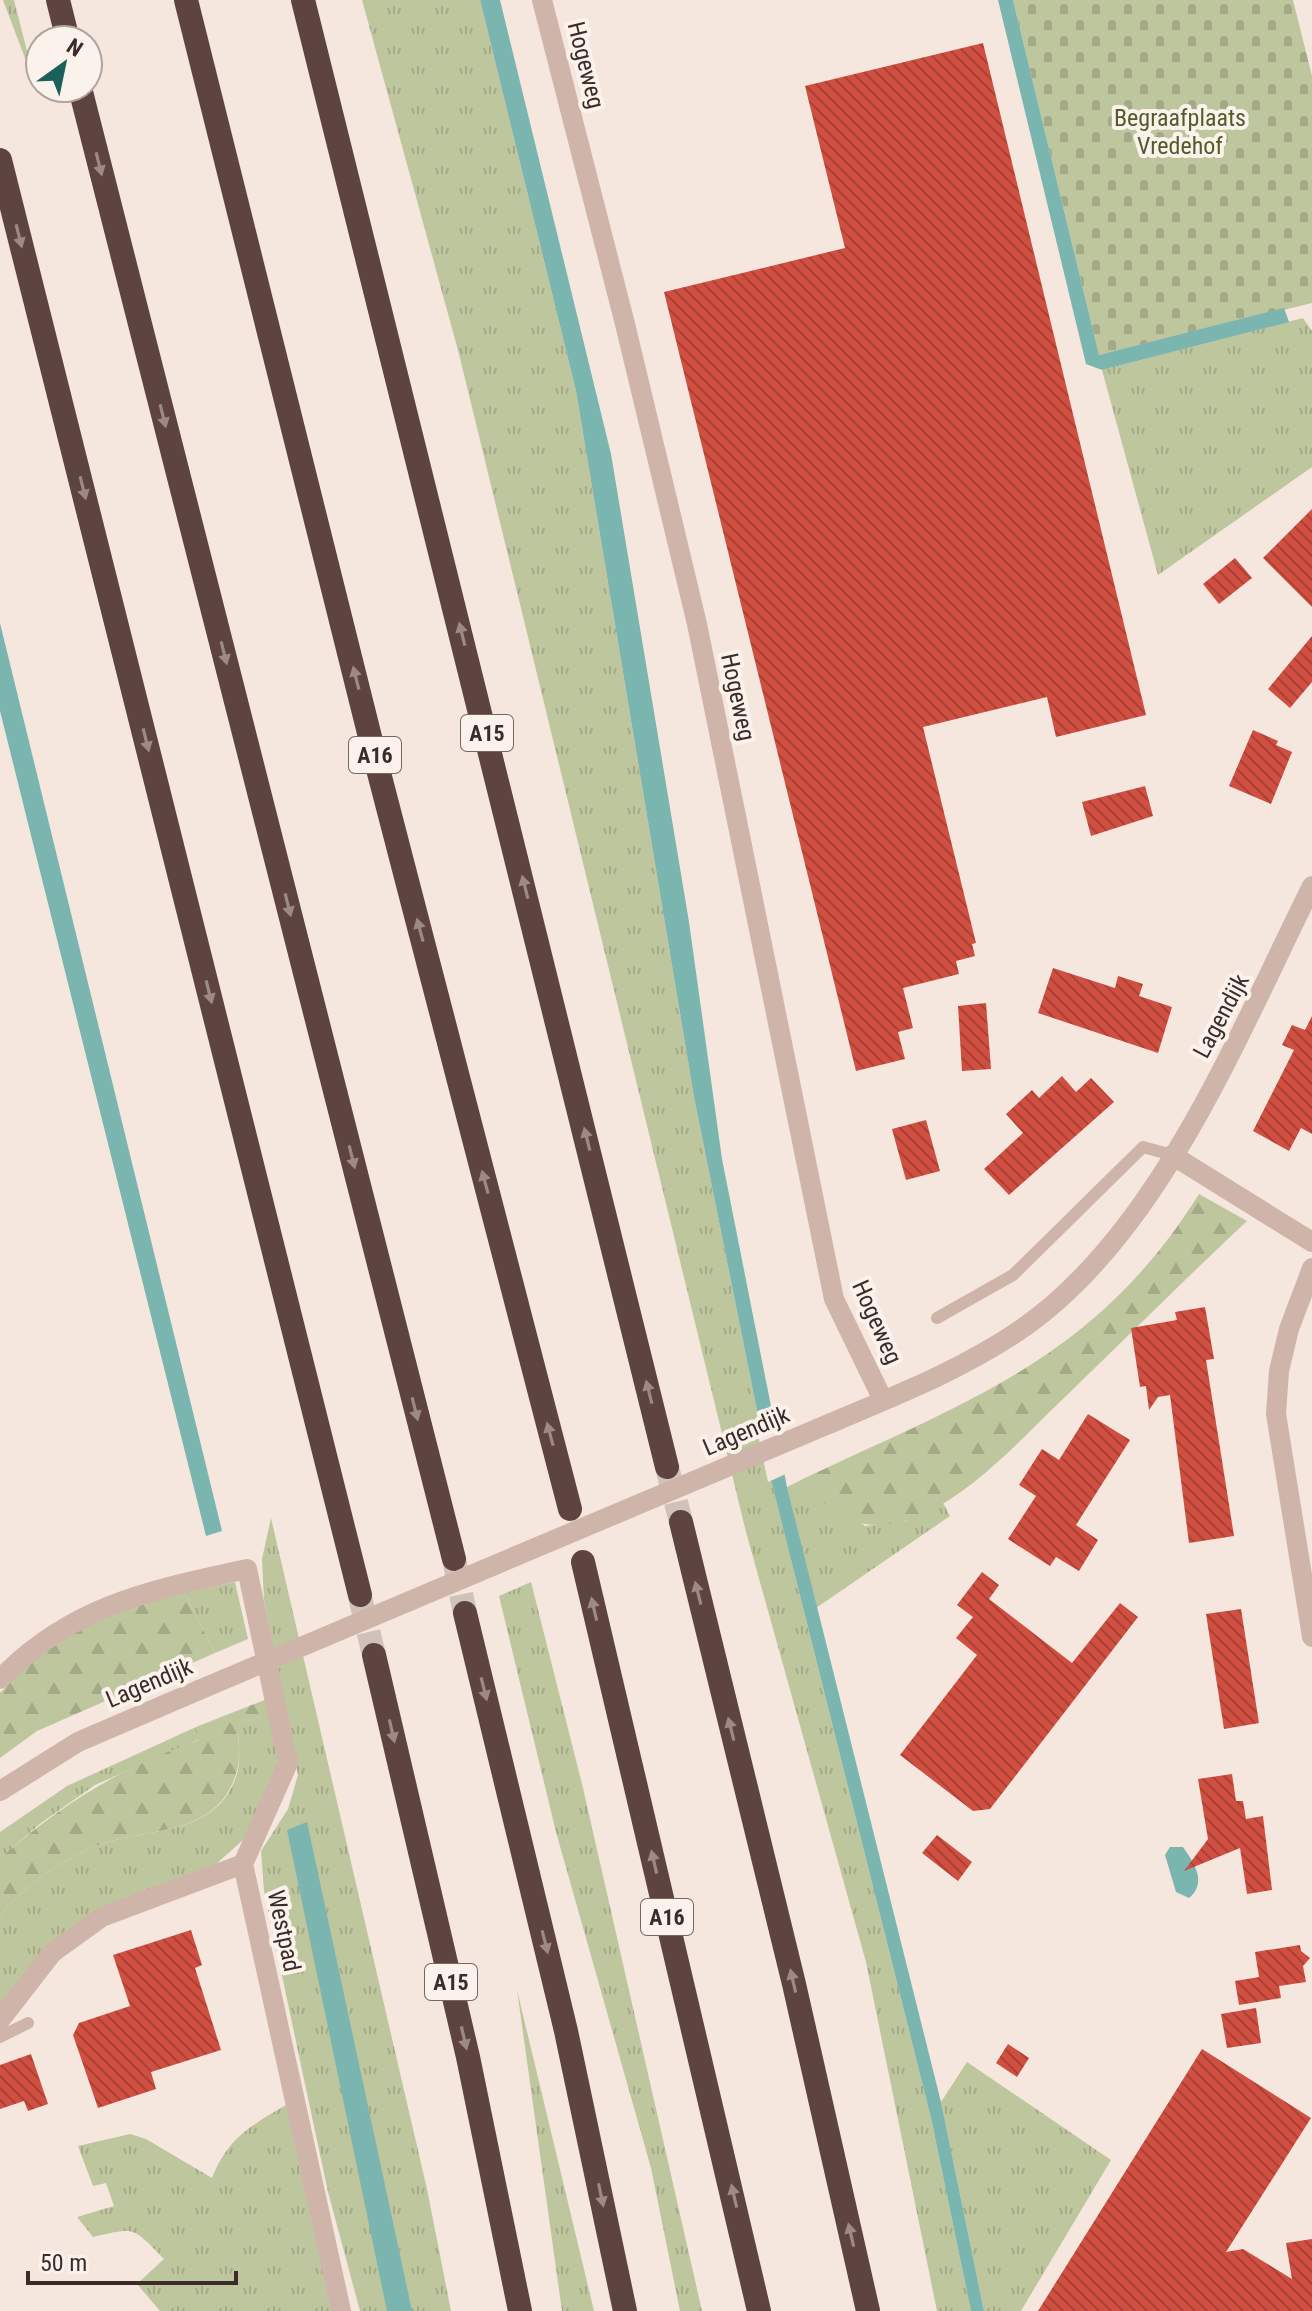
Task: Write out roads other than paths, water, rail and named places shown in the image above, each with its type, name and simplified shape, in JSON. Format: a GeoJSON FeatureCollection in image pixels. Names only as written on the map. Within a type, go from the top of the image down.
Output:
{"type":"FeatureCollection","features":[{"type":"Feature","properties":{"kind":"highway"},"geometry":{"type":"LineString","coordinates":[[58,0],[64,24]]}},
{"type":"Feature","properties":{"kind":"highway","name":"A16"},"geometry":{"type":"LineString","coordinates":[[186,0],[371,739],[570,1509]]}},
{"type":"Feature","properties":{"kind":"highway","name":"A15"},"geometry":{"type":"LineString","coordinates":[[303,0],[667,1467]]}},
{"type":"Feature","properties":{"kind":"highway"},"geometry":{"type":"LineString","coordinates":[[84,104],[454,1559]]}},
{"type":"Feature","properties":{"kind":"highway"},"geometry":{"type":"LineString","coordinates":[[0,160],[360,1595]]}},
{"type":"Feature","properties":{"kind":"highway"},"geometry":{"type":"LineString","coordinates":[[681,1522],[794,1984],[868,2311]]}},
{"type":"Feature","properties":{"kind":"highway","name":"A16"},"geometry":{"type":"LineString","coordinates":[[583,1562],[759,2311]]}},
{"type":"Feature","properties":{"kind":"highway"},"geometry":{"type":"LineString","coordinates":[[465,1613],[566,2031],[625,2311]]}},
{"type":"Feature","properties":{"kind":"highway","name":"A15"},"geometry":{"type":"LineString","coordinates":[[374,1655],[468,2057],[520,2311]]}},
{"type":"Feature","properties":{"kind":"street","name":"Hogeweg"},"geometry":{"type":"LineString","coordinates":[[542,0],[625,324],[697,624],[834,1299],[883,1400]]}},
{"type":"Feature","properties":{"kind":"street","name":"Lagendijk"},"geometry":{"type":"LineString","coordinates":[[0,1791],[78,1742],[944,1374],[1017,1332],[1074,1286],[1109,1249],[1172,1155],[1270,979],[1312,886]]}},
{"type":"Feature","properties":{"kind":"street"},"geometry":{"type":"LineString","coordinates":[[1172,1155],[1312,1242]]}},
{"type":"Feature","properties":{"kind":"street"},"geometry":{"type":"LineString","coordinates":[[1312,1268],[1289,1329],[1279,1371],[1276,1414],[1312,1637]]}},
{"type":"Feature","properties":{"kind":"street","name":"Westpad"},"geometry":{"type":"LineString","coordinates":[[0,1679],[48,1635],[86,1613],[150,1590],[247,1569],[288,1763],[243,1864],[341,2311]]}},
{"type":"Feature","properties":{"kind":"street"},"geometry":{"type":"LineString","coordinates":[[0,2020],[52,1953],[102,1917],[243,1864]]}},
{"type":"Feature","properties":{"kind":"lane"},"geometry":{"type":"LineString","coordinates":[[937,1318],[1013,1275],[1143,1147],[1172,1155]]}},
{"type":"Feature","properties":{"kind":"lane"},"geometry":{"type":"LineString","coordinates":[[0,2037],[28,2023]]}},
{"type":"Feature","properties":{"kind":"water"},"geometry":{"type":"Polygon","coordinates":[[[480,0],[500,0],[611,454],[689,922],[722,1159],[787,1487],[941,2102],[984,2311],[971,2311],[931,2118],[771,1480],[694,1097],[576,391],[480,0]]]}},
{"type":"Feature","properties":{"kind":"water"},"geometry":{"type":"Polygon","coordinates":[[[998,0],[1013,0],[1099,355],[1284,308],[1289,322],[1102,370],[1086,364],[998,0]]]}},
{"type":"Feature","properties":{"kind":"water"},"geometry":{"type":"Polygon","coordinates":[[[0,623],[222,1531],[206,1536],[0,711],[0,623]]]}},
{"type":"Feature","properties":{"kind":"water"},"geometry":{"type":"Polygon","coordinates":[[[307,1822],[412,2311],[387,2311],[287,1830],[307,1822]]]}},
{"type":"Feature","properties":{"kind":"water"},"geometry":{"type":"Polygon","coordinates":[[[1170,1847],[1183,1847],[1195,1867],[1197,1886],[1189,1898],[1176,1892],[1165,1855],[1170,1847]]]}},
{"type":"Feature","properties":{"kind":"tunnel"},"geometry":{"type":"LineString","coordinates":[[667,1467],[681,1522]]}},
{"type":"Feature","properties":{"kind":"tunnel"},"geometry":{"type":"LineString","coordinates":[[454,1559],[465,1613]]}},
{"type":"Feature","properties":{"kind":"tunnel"},"geometry":{"type":"LineString","coordinates":[[360,1597],[374,1655]]}},
{"type":"Feature","properties":{"kind":"park label","name":"Begraafplaats Vredehof"},"geometry":{"type":"Point","coordinates":[1180,132]}}]}
